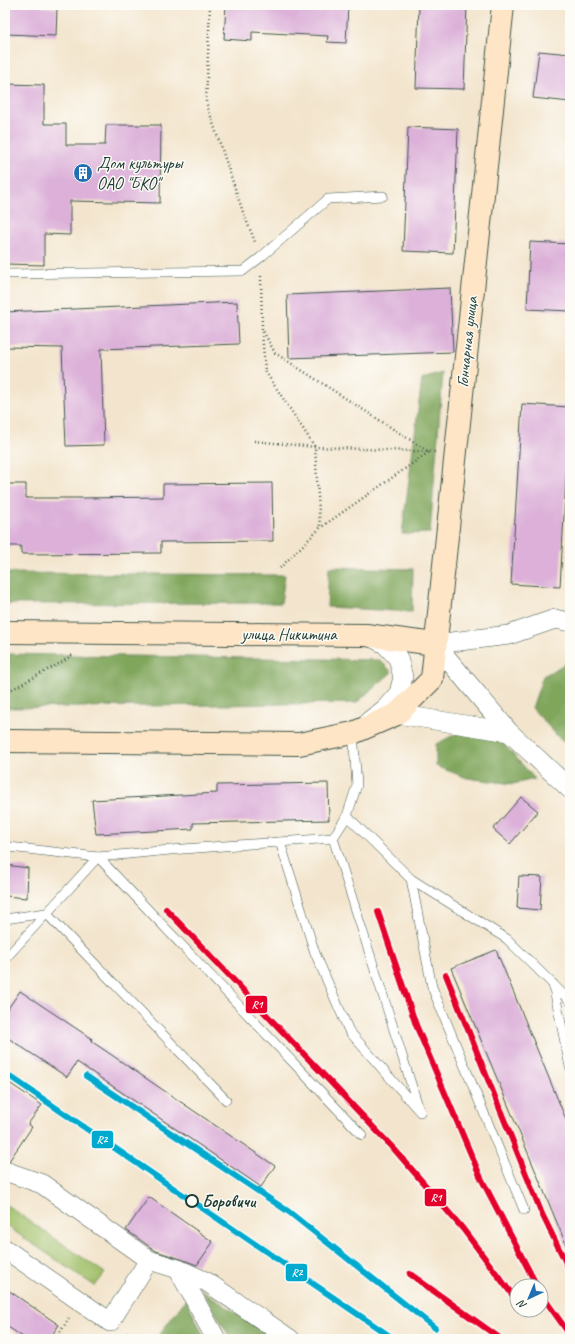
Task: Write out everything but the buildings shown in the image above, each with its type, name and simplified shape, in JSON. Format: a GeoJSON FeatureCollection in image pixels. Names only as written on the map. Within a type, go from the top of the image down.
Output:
{"type":"FeatureCollection","features":[{"type":"Feature","properties":{"kind":"street","name":"Гончарная улица"},"geometry":{"type":"LineString","coordinates":[[397,714],[432,679],[503,5]]}},
{"type":"Feature","properties":{"kind":"street","name":"улица Никитина"},"geometry":{"type":"LineString","coordinates":[[5,632],[366,635],[435,644],[509,635],[565,617]]}},
{"type":"Feature","properties":{"kind":"street"},"geometry":{"type":"LineString","coordinates":[[353,733],[385,710],[399,693],[403,677],[398,658],[385,644],[366,635]]}},
{"type":"Feature","properties":{"kind":"street"},"geometry":{"type":"LineString","coordinates":[[435,644],[509,732],[570,789]]}},
{"type":"Feature","properties":{"kind":"street"},"geometry":{"type":"LineString","coordinates":[[5,741],[299,744],[353,733],[397,714],[509,732]]}},
{"type":"Feature","properties":{"kind":"street"},"geometry":{"type":"LineString","coordinates":[[5,1171],[42,1184],[149,1260],[178,1269],[207,1282],[290,1339]]}},
{"type":"Feature","properties":{"kind":"street"},"geometry":{"type":"LineString","coordinates":[[5,1249],[110,1322],[149,1260]]}},
{"type":"Feature","properties":{"kind":"street"},"geometry":{"type":"LineString","coordinates":[[178,1269],[216,1339]]}},
{"type":"Feature","properties":{"kind":"lane"},"geometry":{"type":"LineString","coordinates":[[5,274],[243,271],[328,199],[383,196]]}},
{"type":"Feature","properties":{"kind":"lane"},"geometry":{"type":"LineString","coordinates":[[333,838],[347,816],[357,785],[353,733]]}},
{"type":"Feature","properties":{"kind":"lane"},"geometry":{"type":"LineString","coordinates":[[347,816],[411,879],[507,939],[570,1001]]}},
{"type":"Feature","properties":{"kind":"lane"},"geometry":{"type":"LineString","coordinates":[[9,847],[98,857],[333,838]]}},
{"type":"Feature","properties":{"kind":"lane"},"geometry":{"type":"LineString","coordinates":[[280,842],[315,952],[349,1031],[420,1112],[333,838]]}},
{"type":"Feature","properties":{"kind":"lane"},"geometry":{"type":"LineString","coordinates":[[5,959],[98,857]]}},
{"type":"Feature","properties":{"kind":"lane"},"geometry":{"type":"LineString","coordinates":[[98,857],[362,1135]]}},
{"type":"Feature","properties":{"kind":"lane"},"geometry":{"type":"LineString","coordinates":[[411,879],[432,986],[524,1210]]}},
{"type":"Feature","properties":{"kind":"lane"},"geometry":{"type":"LineString","coordinates":[[5,919],[46,913]]}},
{"type":"Feature","properties":{"kind":"lane"},"geometry":{"type":"LineString","coordinates":[[46,913],[226,1100]]}},
{"type":"Feature","properties":{"kind":"lane"},"geometry":{"type":"LineString","coordinates":[[553,984],[570,1066]]}},
{"type":"Feature","properties":{"kind":"path"},"geometry":{"type":"LineString","coordinates":[[210,5],[206,102],[243,212],[261,257],[262,329],[265,371],[314,447],[320,528]]}},
{"type":"Feature","properties":{"kind":"path"},"geometry":{"type":"LineString","coordinates":[[262,329],[275,354],[429,452]]}},
{"type":"Feature","properties":{"kind":"path"},"geometry":{"type":"LineString","coordinates":[[254,441],[314,447],[456,454]]}},
{"type":"Feature","properties":{"kind":"path"},"geometry":{"type":"LineString","coordinates":[[280,568],[320,528],[429,452]]}},
{"type":"Feature","properties":{"kind":"path"},"geometry":{"type":"LineString","coordinates":[[5,693],[64,661],[101,633]]}},
{"type":"Feature","properties":{"kind":"path"},"geometry":{"type":"LineString","coordinates":[[56,1339],[79,1300]]}},
{"type":"Feature","properties":{"kind":"green space"},"geometry":{"type":"Polygon","coordinates":[[[443,373],[430,533],[402,534],[422,379],[443,373]]]}},
{"type":"Feature","properties":{"kind":"green space"},"geometry":{"type":"Polygon","coordinates":[[[329,567],[413,569],[412,612],[327,607],[329,567]]]}},
{"type":"Feature","properties":{"kind":"green space"},"geometry":{"type":"Polygon","coordinates":[[[5,573],[285,575],[281,603],[5,604],[5,573]]]}},
{"type":"Feature","properties":{"kind":"green space"},"geometry":{"type":"Polygon","coordinates":[[[5,654],[380,660],[392,672],[356,703],[5,708],[5,654]]]}},
{"type":"Feature","properties":{"kind":"green space"},"geometry":{"type":"Polygon","coordinates":[[[569,662],[570,743],[561,740],[532,708],[543,676],[569,662]]]}},
{"type":"Feature","properties":{"kind":"green space"},"geometry":{"type":"Polygon","coordinates":[[[464,730],[503,743],[535,779],[513,784],[467,778],[436,766],[436,744],[464,730]]]}},
{"type":"Feature","properties":{"kind":"green space"},"geometry":{"type":"Polygon","coordinates":[[[5,1204],[105,1273],[95,1286],[5,1225],[5,1204]]]}},
{"type":"Feature","properties":{"kind":"green space"},"geometry":{"type":"Polygon","coordinates":[[[201,1289],[273,1339],[231,1339],[201,1289]]]}},
{"type":"Feature","properties":{"kind":"green space"},"geometry":{"type":"Polygon","coordinates":[[[186,1299],[205,1339],[156,1339],[186,1299]]]}},
{"type":"Feature","properties":{"kind":"transit line","name":"R1"},"geometry":{"type":"LineString","coordinates":[[166,909],[395,1150],[463,1229],[509,1290]]}},
{"type":"Feature","properties":{"kind":"transit line","name":"R1"},"geometry":{"type":"LineString","coordinates":[[378,912],[416,1025],[481,1178],[533,1278]]}},
{"type":"Feature","properties":{"kind":"transit line","name":"R1"},"geometry":{"type":"LineString","coordinates":[[446,975],[542,1214],[570,1271]]}},
{"type":"Feature","properties":{"kind":"transit line","name":"R2"},"geometry":{"type":"LineString","coordinates":[[5,1073],[394,1339]]}},
{"type":"Feature","properties":{"kind":"transit line","name":"R2"},"geometry":{"type":"LineString","coordinates":[[86,1076],[289,1212],[435,1328]]}},
{"type":"Feature","properties":{"kind":"transit line","name":"R1"},"geometry":{"type":"LineString","coordinates":[[410,1274],[501,1339]]}},
{"type":"Feature","properties":{"kind":"transit line","name":"R1"},"geometry":{"type":"LineString","coordinates":[[549,1305],[570,1335]]}},
{"type":"Feature","properties":{"kind":"place","name":"Дом культуры ОАО \"БКО\""},"geometry":{"type":"Point","coordinates":[83,173]}},
{"type":"Feature","properties":{"kind":"place","name":"Боровичи"},"geometry":{"type":"Point","coordinates":[192,1201]}}]}
